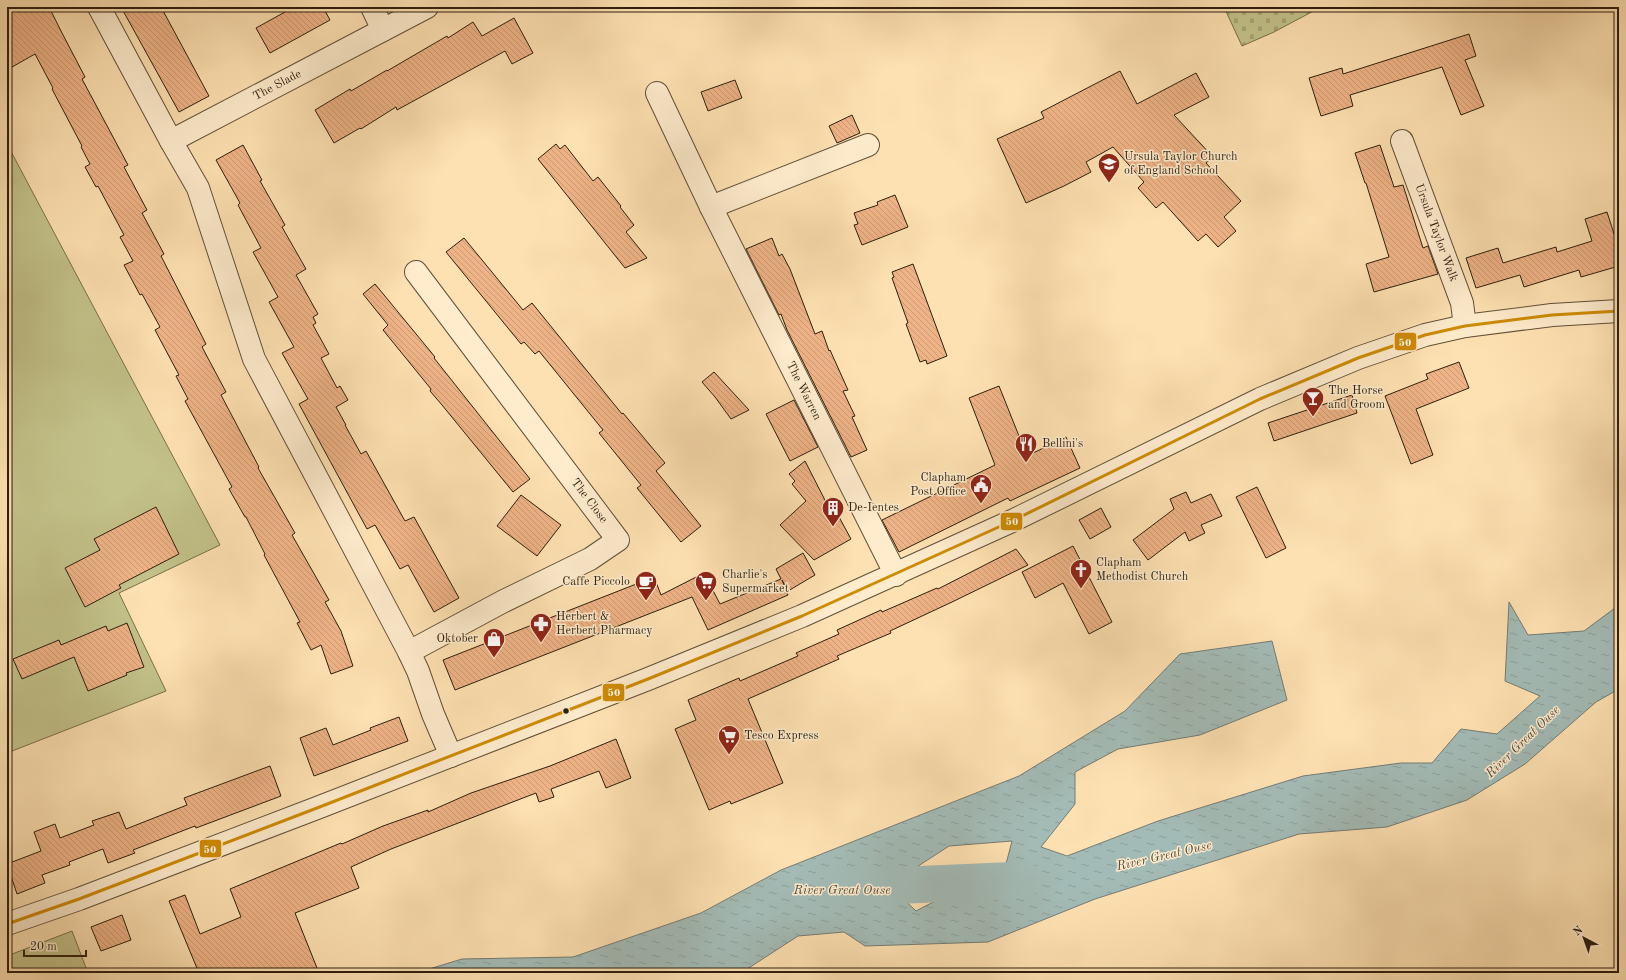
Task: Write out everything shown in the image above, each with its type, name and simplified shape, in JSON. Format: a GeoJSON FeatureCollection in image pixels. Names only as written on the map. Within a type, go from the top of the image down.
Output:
{"type":"FeatureCollection","features":[{"type":"Feature","properties":{"kind":"street"},"geometry":{"type":"LineString","coordinates":[[99,7],[198,188],[254,360],[410,652],[433,714],[451,756]]}},
{"type":"Feature","properties":{"kind":"street"},"geometry":{"type":"LineString","coordinates":[[372,7],[384,30]]}},
{"type":"Feature","properties":{"kind":"street","name":"The Slade"},"geometry":{"type":"LineString","coordinates":[[171,141],[427,7]]}},
{"type":"Feature","properties":{"kind":"street","name":"The Warren"},"geometry":{"type":"LineString","coordinates":[[657,93],[712,207],[896,575]]}},
{"type":"Feature","properties":{"kind":"street","name":"Ursula Taylor Walk"},"geometry":{"type":"LineString","coordinates":[[1402,141],[1462,303],[1465,326]]}},
{"type":"Feature","properties":{"kind":"street"},"geometry":{"type":"LineString","coordinates":[[712,207],[868,145]]}},
{"type":"Feature","properties":{"kind":"street","name":"The Close"},"geometry":{"type":"LineString","coordinates":[[410,652],[502,602],[590,559],[618,540],[416,272]]}},
{"type":"Feature","properties":{"kind":"street"},"geometry":{"type":"LineString","coordinates":[[7,924],[80,899],[695,660],[896,575],[1012,521],[1260,399],[1388,347],[1425,335],[1465,326],[1530,317],[1619,311]]}},
{"type":"Feature","properties":{"kind":"green space"},"geometry":{"type":"Polygon","coordinates":[[[1224,7],[1321,7],[1274,32],[1242,46],[1224,7]]]}},
{"type":"Feature","properties":{"kind":"green space"},"geometry":{"type":"Polygon","coordinates":[[[7,144],[220,545],[119,593],[166,691],[7,753],[7,144]]]}},
{"type":"Feature","properties":{"kind":"green space"},"geometry":{"type":"Polygon","coordinates":[[[72,931],[88,973],[7,973],[7,956],[72,931]]]}},
{"type":"Feature","properties":{"kind":"water","name":"River Great Ouse"},"geometry":{"type":"Polygon","coordinates":[[[1509,602],[1528,635],[1584,631],[1619,605],[1619,689],[1596,702],[1525,764],[1467,800],[1387,827],[1299,834],[1095,899],[988,942],[865,946],[844,932],[798,936],[741,973],[416,973],[462,959],[573,957],[701,913],[781,870],[1019,776],[1125,711],[1180,654],[1272,641],[1287,700],[1200,735],[1118,749],[1075,772],[1075,804],[1041,847],[1067,856],[1158,821],[1303,776],[1401,763],[1432,763],[1461,729],[1497,734],[1540,696],[1505,681],[1509,602]],[[1012,841],[949,846],[889,885],[916,911],[1006,864],[1012,841]]]}},
{"type":"Feature","properties":{"kind":"building"},"geometry":{"type":"Polygon","coordinates":[[[7,7],[49,7],[85,77],[82,79],[128,165],[124,167],[147,210],[142,213],[164,254],[161,256],[206,344],[202,347],[226,392],[221,395],[259,467],[258,468],[295,533],[292,535],[329,600],[325,602],[341,631],[353,666],[331,674],[321,645],[311,650],[297,623],[300,622],[264,555],[265,554],[246,517],[229,489],[232,487],[185,401],[188,399],[176,376],[179,375],[155,330],[160,327],[142,294],[140,295],[124,265],[133,261],[120,237],[124,235],[98,186],[96,187],[85,167],[90,164],[52,89],[53,88],[35,54],[12,67],[7,57],[7,7]]]}},
{"type":"Feature","properties":{"kind":"building"},"geometry":{"type":"Polygon","coordinates":[[[121,7],[161,7],[209,96],[179,112],[121,7]]]}},
{"type":"Feature","properties":{"kind":"building"},"geometry":{"type":"Polygon","coordinates":[[[294,7],[323,7],[330,20],[270,53],[256,28],[294,7]]]}},
{"type":"Feature","properties":{"kind":"building"},"geometry":{"type":"Polygon","coordinates":[[[514,18],[533,53],[512,64],[505,51],[397,110],[396,107],[361,129],[360,128],[334,143],[315,110],[350,89],[351,91],[447,36],[448,38],[473,22],[482,36],[514,18]]]}},
{"type":"Feature","properties":{"kind":"building"},"geometry":{"type":"Polygon","coordinates":[[[1469,34],[1476,56],[1465,60],[1484,106],[1461,115],[1442,67],[1350,95],[1353,106],[1321,116],[1309,78],[1342,68],[1343,74],[1469,34]]]}},
{"type":"Feature","properties":{"kind":"building"},"geometry":{"type":"Polygon","coordinates":[[[1120,71],[1137,104],[1196,73],[1209,97],[1174,115],[1213,157],[1206,163],[1241,201],[1224,217],[1236,231],[1218,247],[1206,234],[1198,241],[1163,202],[1156,208],[1138,188],[1144,182],[1113,147],[1086,162],[1091,172],[1026,203],[997,139],[1044,118],[1041,112],[1120,71]]]}},
{"type":"Feature","properties":{"kind":"building"},"geometry":{"type":"Polygon","coordinates":[[[735,80],[742,98],[708,111],[701,92],[735,80]]]}},
{"type":"Feature","properties":{"kind":"building"},"geometry":{"type":"Polygon","coordinates":[[[852,115],[860,133],[837,143],[829,126],[852,115]]]}},
{"type":"Feature","properties":{"kind":"building"},"geometry":{"type":"Polygon","coordinates":[[[556,144],[560,149],[565,145],[593,181],[598,177],[634,225],[626,232],[647,258],[625,268],[538,159],[556,144]]]}},
{"type":"Feature","properties":{"kind":"building"},"geometry":{"type":"Polygon","coordinates":[[[243,145],[262,180],[260,181],[285,225],[282,227],[306,269],[296,275],[318,314],[313,317],[316,323],[313,325],[329,354],[321,358],[337,388],[340,386],[348,400],[336,407],[361,454],[366,451],[405,521],[414,517],[459,598],[434,612],[408,565],[400,569],[375,525],[367,529],[299,404],[308,399],[282,353],[294,347],[269,302],[278,297],[253,252],[261,248],[238,205],[240,203],[216,160],[243,145]]]}},
{"type":"Feature","properties":{"kind":"building"},"geometry":{"type":"Polygon","coordinates":[[[1380,145],[1394,187],[1403,185],[1423,248],[1428,246],[1438,274],[1374,292],[1366,264],[1389,257],[1355,153],[1380,145]]]}},
{"type":"Feature","properties":{"kind":"building"},"geometry":{"type":"Polygon","coordinates":[[[895,195],[908,227],[862,245],[854,225],[858,224],[854,213],[878,205],[877,202],[895,195]]]}},
{"type":"Feature","properties":{"kind":"building"},"geometry":{"type":"Polygon","coordinates":[[[1607,212],[1617,243],[1619,266],[1581,277],[1579,270],[1524,287],[1520,275],[1476,288],[1466,258],[1498,248],[1503,263],[1556,247],[1557,252],[1592,241],[1585,219],[1607,212]]]}},
{"type":"Feature","properties":{"kind":"building"},"geometry":{"type":"Polygon","coordinates":[[[464,238],[523,310],[532,303],[622,414],[623,413],[665,463],[656,471],[701,526],[681,542],[637,488],[641,485],[599,433],[603,430],[539,351],[535,354],[524,342],[521,344],[446,252],[464,238]]]}},
{"type":"Feature","properties":{"kind":"building"},"geometry":{"type":"Polygon","coordinates":[[[772,238],[779,256],[782,254],[790,269],[815,334],[822,331],[829,351],[830,350],[848,390],[843,391],[855,416],[852,417],[867,450],[851,457],[787,330],[781,314],[779,315],[746,249],[772,238]]]}},
{"type":"Feature","properties":{"kind":"building"},"geometry":{"type":"Polygon","coordinates":[[[913,264],[947,356],[927,364],[926,360],[920,362],[906,324],[908,323],[892,278],[894,277],[892,272],[913,264]]]}},
{"type":"Feature","properties":{"kind":"building"},"geometry":{"type":"Polygon","coordinates":[[[375,284],[435,357],[434,358],[530,479],[513,492],[430,391],[431,389],[383,330],[388,325],[363,294],[375,284]]]}},
{"type":"Feature","properties":{"kind":"building"},"geometry":{"type":"Polygon","coordinates":[[[1459,362],[1469,388],[1416,409],[1433,455],[1411,464],[1385,396],[1428,379],[1426,374],[1459,362]]]}},
{"type":"Feature","properties":{"kind":"building"},"geometry":{"type":"Polygon","coordinates":[[[714,372],[749,410],[731,419],[702,382],[714,372]]]}},
{"type":"Feature","properties":{"kind":"building"},"geometry":{"type":"Polygon","coordinates":[[[999,386],[1027,456],[1066,437],[1080,468],[1010,501],[1008,498],[899,552],[882,520],[995,465],[969,398],[999,386]]]}},
{"type":"Feature","properties":{"kind":"building","name":"The Horse and Groom"},"geometry":{"type":"Polygon","coordinates":[[[1352,395],[1357,413],[1274,441],[1268,423],[1352,395]]]}},
{"type":"Feature","properties":{"kind":"building"},"geometry":{"type":"Polygon","coordinates":[[[794,400],[818,447],[790,461],[766,414],[794,400]]]}},
{"type":"Feature","properties":{"kind":"building"},"geometry":{"type":"Polygon","coordinates":[[[805,461],[829,508],[833,506],[851,539],[814,560],[780,525],[806,501],[792,484],[795,481],[789,474],[805,461]]]}},
{"type":"Feature","properties":{"kind":"building"},"geometry":{"type":"Polygon","coordinates":[[[1257,487],[1286,548],[1266,558],[1236,497],[1257,487]]]}},
{"type":"Feature","properties":{"kind":"building"},"geometry":{"type":"Polygon","coordinates":[[[1186,492],[1191,503],[1211,494],[1222,516],[1201,525],[1205,533],[1189,541],[1185,532],[1148,560],[1133,540],[1174,509],[1170,499],[1186,492]]]}},
{"type":"Feature","properties":{"kind":"building"},"geometry":{"type":"Polygon","coordinates":[[[521,495],[561,525],[537,556],[497,526],[521,495]]]}},
{"type":"Feature","properties":{"kind":"building"},"geometry":{"type":"Polygon","coordinates":[[[156,507],[179,554],[119,585],[121,588],[85,607],[65,568],[100,550],[94,539],[156,507]]]}},
{"type":"Feature","properties":{"kind":"building"},"geometry":{"type":"Polygon","coordinates":[[[1101,508],[1111,527],[1090,539],[1079,520],[1101,508]]]}},
{"type":"Feature","properties":{"kind":"building","name":"Clapham Methodist Church"},"geometry":{"type":"Polygon","coordinates":[[[1073,546],[1112,622],[1089,634],[1063,583],[1035,598],[1022,572],[1073,546]]]}},
{"type":"Feature","properties":{"kind":"building"},"geometry":{"type":"Polygon","coordinates":[[[1016,549],[1028,565],[890,631],[891,633],[837,656],[839,659],[748,699],[783,783],[731,804],[730,801],[709,810],[675,729],[696,720],[688,700],[739,678],[740,681],[798,656],[796,653],[839,634],[837,630],[881,610],[882,612],[937,588],[938,589],[1016,549]]]}},
{"type":"Feature","properties":{"kind":"building"},"geometry":{"type":"Polygon","coordinates":[[[803,553],[815,575],[788,591],[782,580],[788,595],[708,630],[692,597],[455,690],[443,660],[654,577],[661,595],[704,573],[720,604],[781,579],[776,569],[803,553]]]}},
{"type":"Feature","properties":{"kind":"building"},"geometry":{"type":"Polygon","coordinates":[[[127,623],[144,667],[126,673],[127,675],[88,691],[74,657],[22,679],[13,659],[59,640],[61,645],[106,626],[108,631],[127,623]]]}},
{"type":"Feature","properties":{"kind":"building"},"geometry":{"type":"Polygon","coordinates":[[[399,717],[408,741],[314,776],[300,738],[326,728],[333,745],[399,717]]]}},
{"type":"Feature","properties":{"kind":"building"},"geometry":{"type":"Polygon","coordinates":[[[616,739],[631,778],[606,788],[599,771],[551,789],[554,797],[539,802],[536,793],[391,849],[351,867],[359,888],[295,913],[319,973],[199,973],[169,901],[185,895],[200,934],[241,917],[230,889],[383,826],[428,810],[428,812],[471,793],[550,766],[616,739]]]}},
{"type":"Feature","properties":{"kind":"building"},"geometry":{"type":"Polygon","coordinates":[[[270,766],[281,796],[196,828],[195,826],[133,850],[135,853],[108,863],[103,849],[69,862],[70,865],[42,875],[45,883],[17,894],[7,864],[41,851],[34,832],[55,824],[60,838],[94,825],[92,821],[119,812],[126,829],[187,805],[184,798],[270,766]]]}},
{"type":"Feature","properties":{"kind":"building"},"geometry":{"type":"Polygon","coordinates":[[[122,915],[131,940],[101,951],[91,927],[122,915]]]}},
{"type":"Feature","properties":{"kind":"waterway","name":"River Great Ouse"},"geometry":{"type":"LineString","coordinates":[[839,888],[1023,880]]}},
{"type":"Feature","properties":{"kind":"transit line","name":"50"},"geometry":{"type":"LineString","coordinates":[[7,924],[79,899],[317,808],[648,679],[802,616],[1012,521],[1260,399],[1358,358],[1425,335],[1465,326],[1552,315],[1619,311]]}},
{"type":"Feature","properties":{"kind":"place","name":"Ursula Taylor Church of England School"},"geometry":{"type":"Point","coordinates":[1109,184]}},
{"type":"Feature","properties":{"kind":"place","name":"The Horse and Groom"},"geometry":{"type":"Point","coordinates":[1313,418]}},
{"type":"Feature","properties":{"kind":"place","name":"Bellini's"},"geometry":{"type":"Point","coordinates":[1026,464]}},
{"type":"Feature","properties":{"kind":"place","name":"Clapham Post Office"},"geometry":{"type":"Point","coordinates":[981,504]}},
{"type":"Feature","properties":{"kind":"place","name":"De-Ientes"},"geometry":{"type":"Point","coordinates":[833,528]}},
{"type":"Feature","properties":{"kind":"place","name":"Clapham Methodist Church"},"geometry":{"type":"Point","coordinates":[1081,590]}},
{"type":"Feature","properties":{"kind":"place","name":"Caffe Piccolo"},"geometry":{"type":"Point","coordinates":[646,602]}},
{"type":"Feature","properties":{"kind":"place","name":"Charlie's Supermarket"},"geometry":{"type":"Point","coordinates":[706,602]}},
{"type":"Feature","properties":{"kind":"place","name":"Herbert & Herbert Pharmacy"},"geometry":{"type":"Point","coordinates":[541,644]}},
{"type":"Feature","properties":{"kind":"place","name":"Oktober"},"geometry":{"type":"Point","coordinates":[494,658]}},
{"type":"Feature","properties":{"kind":"place","name":"Tesco Express"},"geometry":{"type":"Point","coordinates":[729,756]}}]}
